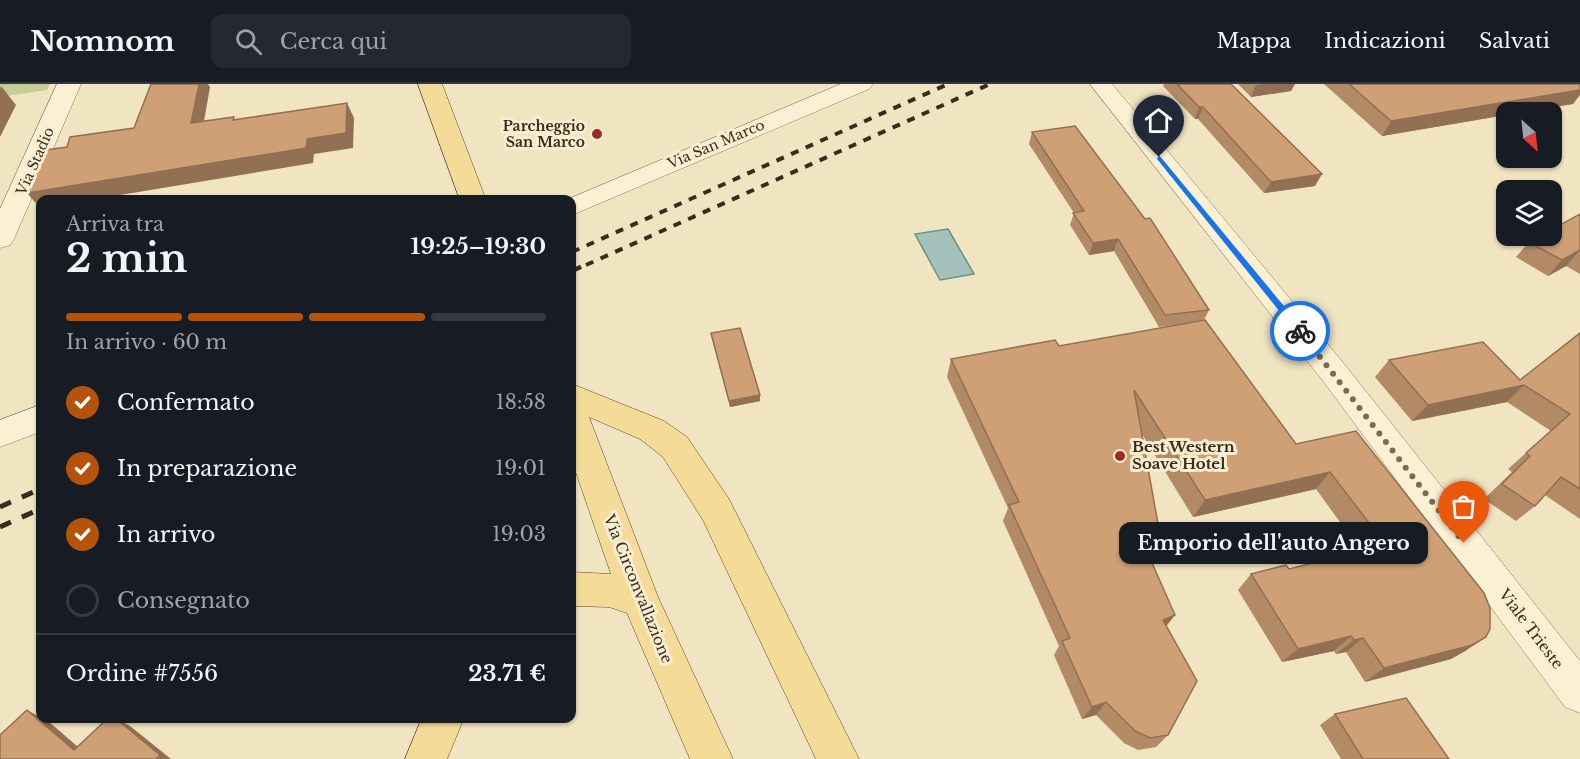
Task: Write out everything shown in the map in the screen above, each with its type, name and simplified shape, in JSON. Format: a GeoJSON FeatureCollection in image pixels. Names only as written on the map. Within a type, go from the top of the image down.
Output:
{"type":"FeatureCollection","features":[{"type":"Feature","properties":{"kind":"main road"},"geometry":{"type":"LineString","coordinates":[[430,84],[471,195]]}},
{"type":"Feature","properties":{"kind":"main road"},"geometry":{"type":"LineString","coordinates":[[576,398],[652,430],[675,447],[716,510],[838,759]]}},
{"type":"Feature","properties":{"kind":"main road","name":"Via Circonvallazione"},"geometry":{"type":"LineString","coordinates":[[576,427],[640,600],[712,759]]}},
{"type":"Feature","properties":{"kind":"main road"},"geometry":{"type":"LineString","coordinates":[[576,589],[609,590],[640,600]]}},
{"type":"Feature","properties":{"kind":"main road"},"geometry":{"type":"LineString","coordinates":[[426,759],[441,723]]}},
{"type":"Feature","properties":{"kind":"street","name":"Via Stadio"},"geometry":{"type":"LineString","coordinates":[[0,239],[69,84]]}},
{"type":"Feature","properties":{"kind":"street","name":"Via San Marco"},"geometry":{"type":"LineString","coordinates":[[576,205],[861,84]]}},
{"type":"Feature","properties":{"kind":"street","name":"Viale Trieste"},"geometry":{"type":"LineString","coordinates":[[1101,85],[1334,373],[1580,693]]}},
{"type":"Feature","properties":{"kind":"street"},"geometry":{"type":"LineString","coordinates":[[0,434],[36,420]]}},
{"type":"Feature","properties":{"kind":"green space"},"geometry":{"type":"Polygon","coordinates":[[[0,84],[50,84],[47,90],[0,97],[0,84]]]}},
{"type":"Feature","properties":{"kind":"water"},"geometry":{"type":"Polygon","coordinates":[[[948,229],[974,274],[940,280],[915,234],[948,229]]]}},
{"type":"Feature","properties":{"kind":"building"},"geometry":{"type":"Polygon","coordinates":[[[151,84],[199,84],[191,123],[234,117],[233,120],[347,103],[346,133],[307,139],[306,148],[27,193],[45,150],[67,147],[70,137],[134,128],[151,84]]]}},
{"type":"Feature","properties":{"kind":"building"},"geometry":{"type":"Polygon","coordinates":[[[1177,84],[1231,84],[1322,174],[1271,182],[1203,107],[1199,107],[1177,84]]]}},
{"type":"Feature","properties":{"kind":"building"},"geometry":{"type":"Polygon","coordinates":[[[1349,84],[1580,85],[1580,90],[1391,121],[1349,84]]]}},
{"type":"Feature","properties":{"kind":"building"},"geometry":{"type":"Polygon","coordinates":[[[1075,126],[1145,219],[1150,218],[1209,310],[1165,315],[1118,239],[1093,243],[1073,213],[1084,211],[1032,132],[1075,126]]]}},
{"type":"Feature","properties":{"kind":"building"},"geometry":{"type":"Polygon","coordinates":[[[1580,214],[1580,250],[1562,260],[1536,246],[1562,246],[1562,224],[1580,214]]]}},
{"type":"Feature","properties":{"kind":"building"},"geometry":{"type":"Polygon","coordinates":[[[1205,320],[1296,444],[1356,431],[1484,593],[1490,608],[1490,629],[1486,637],[1472,645],[1384,668],[1363,638],[1354,640],[1351,636],[1298,649],[1251,574],[1286,565],[1289,569],[1386,545],[1330,472],[1205,500],[1134,390],[1160,535],[1145,547],[1175,615],[1163,620],[1197,681],[1168,735],[1150,738],[1135,731],[1106,702],[1092,707],[1062,641],[1070,638],[1009,505],[1019,502],[951,359],[1055,340],[1059,346],[1205,320]]]}},
{"type":"Feature","properties":{"kind":"building"},"geometry":{"type":"Polygon","coordinates":[[[740,328],[760,395],[729,401],[711,333],[740,328]]]}},
{"type":"Feature","properties":{"kind":"building"},"geometry":{"type":"Polygon","coordinates":[[[1580,333],[1580,489],[1561,477],[1535,506],[1502,484],[1530,456],[1526,453],[1570,414],[1524,385],[1428,405],[1389,360],[1483,342],[1520,380],[1580,333]]]}},
{"type":"Feature","properties":{"kind":"building"},"geometry":{"type":"Polygon","coordinates":[[[1406,698],[1449,759],[1363,759],[1335,714],[1406,698]]]}},
{"type":"Feature","properties":{"kind":"building"},"geometry":{"type":"Polygon","coordinates":[[[27,710],[36,718],[36,723],[42,723],[74,750],[103,723],[121,723],[160,755],[156,759],[0,759],[0,735],[27,710]]]}},
{"type":"Feature","properties":{"kind":"railway"},"geometry":{"type":"LineString","coordinates":[[576,250],[948,84]]}},
{"type":"Feature","properties":{"kind":"railway"},"geometry":{"type":"LineString","coordinates":[[586,265],[990,84]]}},
{"type":"Feature","properties":{"kind":"railway"},"geometry":{"type":"LineString","coordinates":[[576,269],[589,263]]}},
{"type":"Feature","properties":{"kind":"railway"},"geometry":{"type":"LineString","coordinates":[[0,507],[36,491]]}},
{"type":"Feature","properties":{"kind":"railway"},"geometry":{"type":"LineString","coordinates":[[0,527],[36,511]]}},
{"type":"Feature","properties":{"kind":"way so far"},"geometry":{"type":"LineString","coordinates":[[1300,331],[1464,543]]}},
{"type":"Feature","properties":{"kind":"place","name":"Parcheggio San Marco"},"geometry":{"type":"Point","coordinates":[597,134]}},
{"type":"Feature","properties":{"kind":"place","name":"Best Western Soave Hotel"},"geometry":{"type":"Point","coordinates":[1120,456]}},
{"type":"Feature","properties":{"kind":"place","name":"Emporio dell'auto Angero"},"geometry":{"type":"Point","coordinates":[1464,543]}},
{"type":"Feature","properties":{"kind":"route"},"geometry":{"type":"LineString","coordinates":[[1159,157],[1300,331]]}}]}
